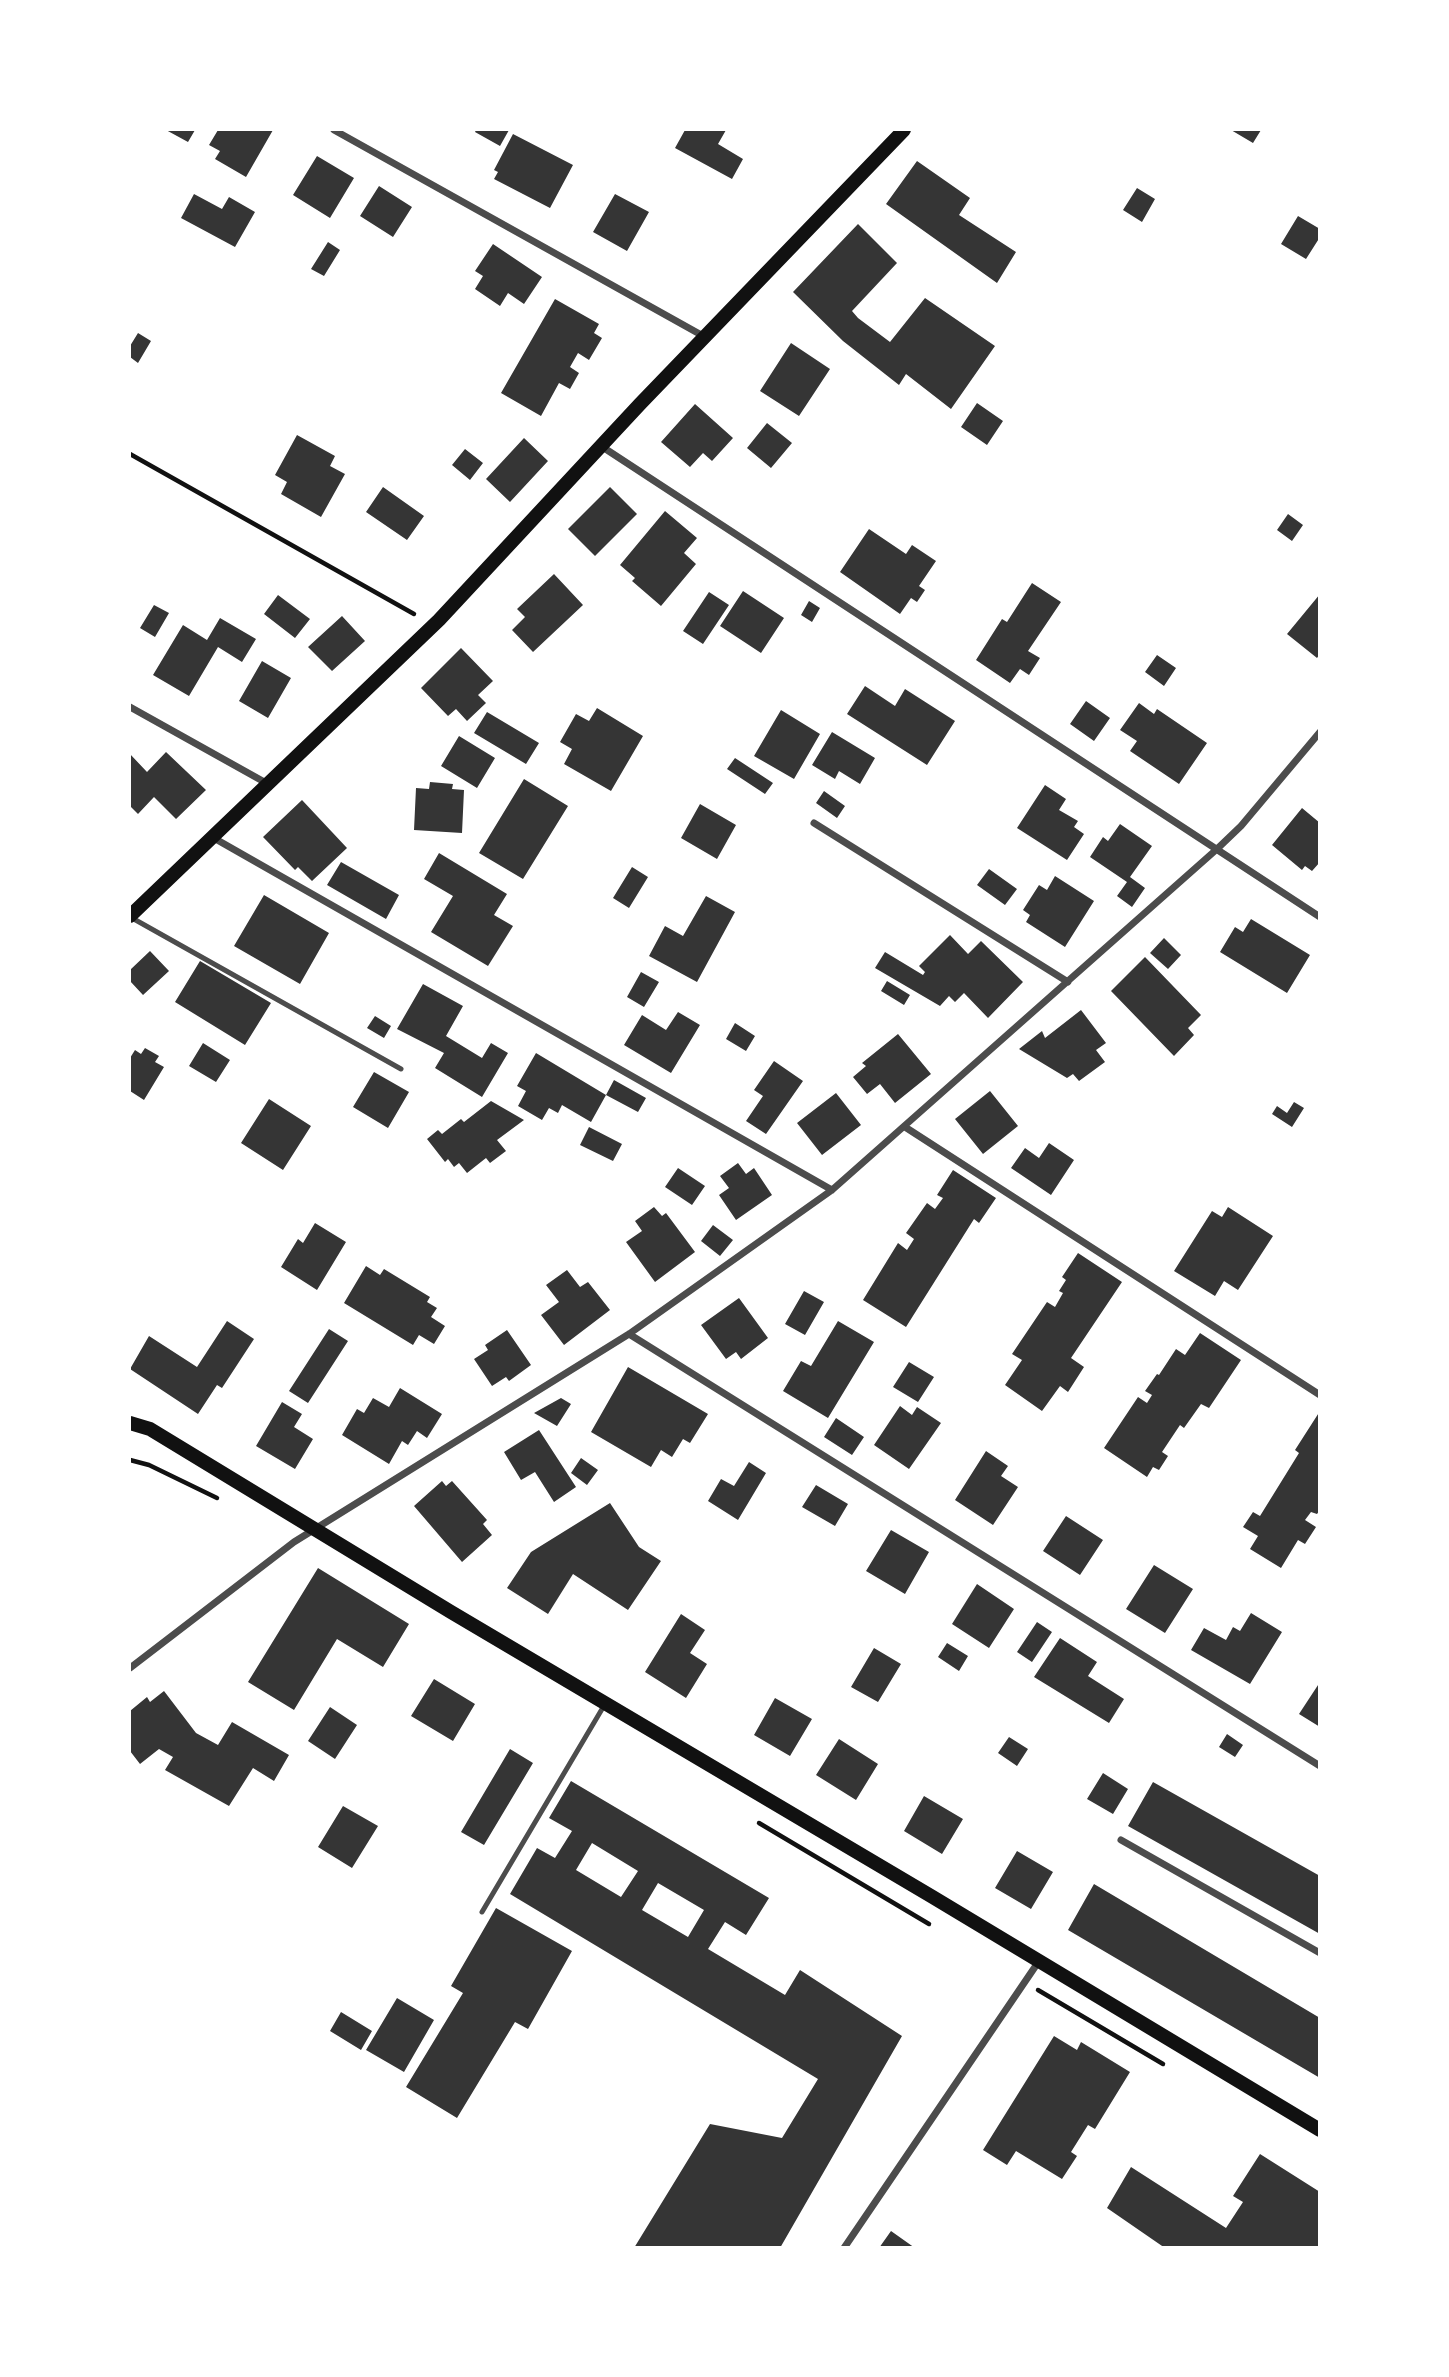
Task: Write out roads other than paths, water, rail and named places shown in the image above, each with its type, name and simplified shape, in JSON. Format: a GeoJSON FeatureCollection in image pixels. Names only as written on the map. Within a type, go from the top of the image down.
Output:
{"type":"FeatureCollection","features":[{"type":"Feature","properties":{"kind":"main road"},"geometry":{"type":"LineString","coordinates":[[130,916],[439,620],[601,446],[904,130]]}},
{"type":"Feature","properties":{"kind":"main road"},"geometry":{"type":"LineString","coordinates":[[130,1423],[150,1429],[606,1704],[1318,2125]]}},
{"type":"Feature","properties":{"kind":"street"},"geometry":{"type":"LineString","coordinates":[[334,130],[705,337]]}},
{"type":"Feature","properties":{"kind":"street"},"geometry":{"type":"LineString","coordinates":[[601,446],[1320,917]]}},
{"type":"Feature","properties":{"kind":"street"},"geometry":{"type":"LineString","coordinates":[[130,707],[268,784]]}},
{"type":"Feature","properties":{"kind":"street"},"geometry":{"type":"LineString","coordinates":[[130,1668],[294,1542],[629,1334],[832,1190],[1217,849],[1241,826],[1320,732]]}},
{"type":"Feature","properties":{"kind":"street"},"geometry":{"type":"LineString","coordinates":[[814,823],[1068,982]]}},
{"type":"Feature","properties":{"kind":"street"},"geometry":{"type":"LineString","coordinates":[[211,837],[832,1190]]}},
{"type":"Feature","properties":{"kind":"street"},"geometry":{"type":"LineString","coordinates":[[905,1127],[1320,1395]]}},
{"type":"Feature","properties":{"kind":"street"},"geometry":{"type":"LineString","coordinates":[[629,1334],[1320,1766]]}},
{"type":"Feature","properties":{"kind":"street"},"geometry":{"type":"LineString","coordinates":[[1121,1840],[1320,1953]]}},
{"type":"Feature","properties":{"kind":"street"},"geometry":{"type":"LineString","coordinates":[[844,2248],[1039,1961]]}},
{"type":"Feature","properties":{"kind":"lane"},"geometry":{"type":"LineString","coordinates":[[130,916],[401,1069]]}},
{"type":"Feature","properties":{"kind":"lane"},"geometry":{"type":"LineString","coordinates":[[482,1912],[606,1704]]}}]}
